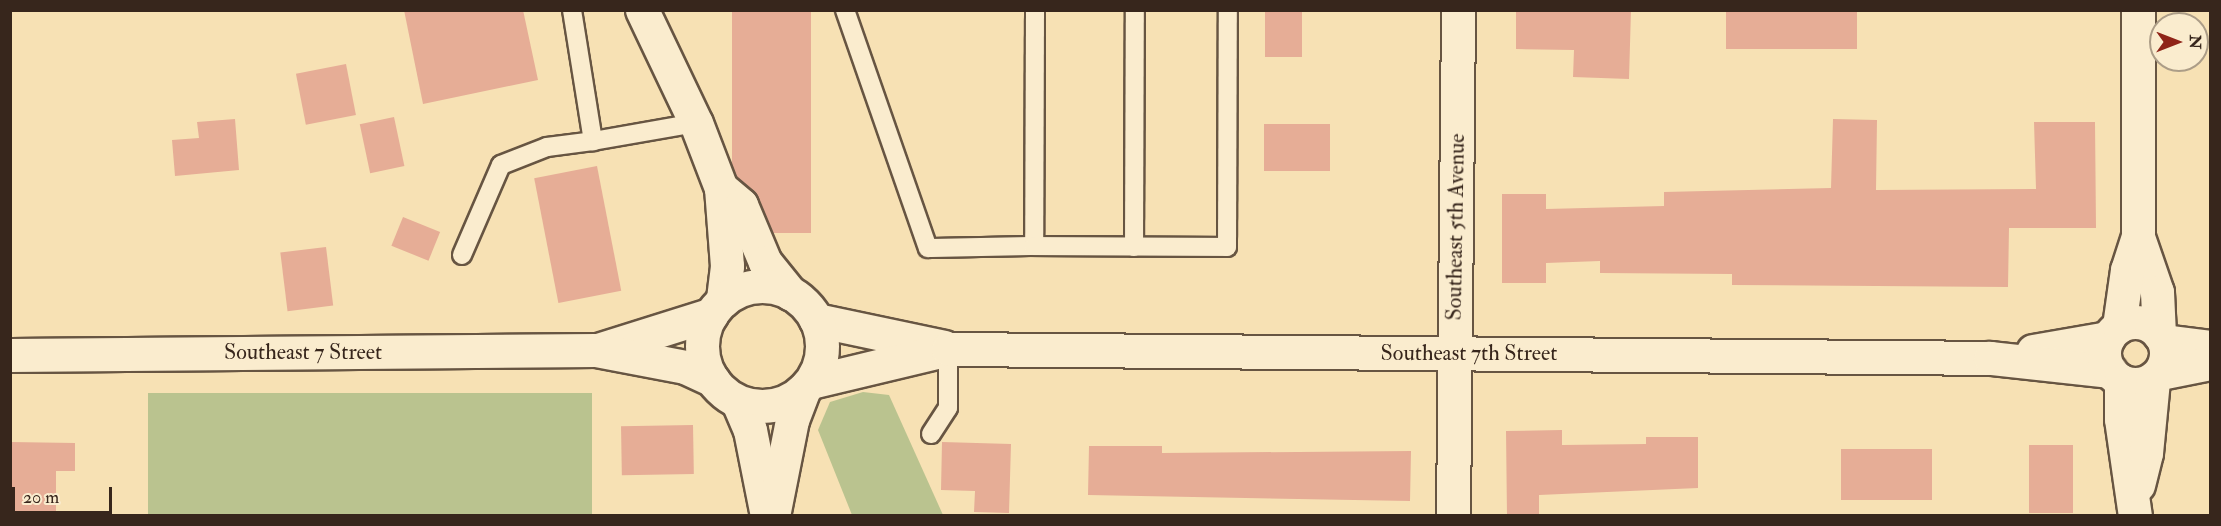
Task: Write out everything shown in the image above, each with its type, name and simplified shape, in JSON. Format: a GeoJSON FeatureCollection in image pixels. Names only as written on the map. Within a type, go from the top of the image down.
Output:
{"type":"FeatureCollection","features":[{"type":"Feature","properties":{"kind":"street"},"geometry":{"type":"LineString","coordinates":[[642,10],[696,123],[721,189],[727,266],[718,308],[703,347],[713,380],[738,402],[750,430],[767,516]]}},
{"type":"Feature","properties":{"kind":"street","name":"Southeast 5th Avenue"},"geometry":{"type":"LineString","coordinates":[[1453,516],[1458,10]]}},
{"type":"Feature","properties":{"kind":"street"},"geometry":{"type":"LineString","coordinates":[[2135,506],[2115,376],[2104,355],[2114,332],[2127,270],[2138,237],[2138,10]]}},
{"type":"Feature","properties":{"kind":"street"},"geometry":{"type":"LineString","coordinates":[[721,189],[741,205],[765,262],[816,320],[822,352],[792,420],[773,516]]}},
{"type":"Feature","properties":{"kind":"street"},"geometry":{"type":"LineString","coordinates":[[2135,506],[2146,453],[2156,376],[2166,358],[2157,292],[2138,237]]}},
{"type":"Feature","properties":{"kind":"street"},"geometry":{"type":"LineString","coordinates":[[718,308],[756,286],[791,294]]}},
{"type":"Feature","properties":{"kind":"street","name":"Southeast 7 Street"},"geometry":{"type":"LineString","coordinates":[[596,350],[718,308]]}},
{"type":"Feature","properties":{"kind":"street","name":"Southeast 7th Street"},"geometry":{"type":"LineString","coordinates":[[816,320],[948,349],[1990,358],[2115,376]]}},
{"type":"Feature","properties":{"kind":"street"},"geometry":{"type":"LineString","coordinates":[[2114,332],[2145,324],[2162,337],[2211,348]]}},
{"type":"Feature","properties":{"kind":"street","name":"Southeast 7th Street"},"geometry":{"type":"LineString","coordinates":[[1990,358],[2114,332]]}},
{"type":"Feature","properties":{"kind":"street","name":"Southeast 7th Street"},"geometry":{"type":"LineString","coordinates":[[808,385],[948,349]]}},
{"type":"Feature","properties":{"kind":"street","name":"Southeast 7 Street"},"geometry":{"type":"LineString","coordinates":[[10,355],[596,350],[685,367],[713,380]]}},
{"type":"Feature","properties":{"kind":"street"},"geometry":{"type":"LineString","coordinates":[[2115,376],[2137,384],[2156,376],[2211,363]]}},
{"type":"Feature","properties":{"kind":"street"},"geometry":{"type":"LineString","coordinates":[[738,402],[773,405],[808,385]]}},
{"type":"Feature","properties":{"kind":"lane"},"geometry":{"type":"LineString","coordinates":[[572,10],[594,141]]}},
{"type":"Feature","properties":{"kind":"lane"},"geometry":{"type":"LineString","coordinates":[[845,10],[928,248],[1227,247],[1228,10]]}},
{"type":"Feature","properties":{"kind":"lane"},"geometry":{"type":"LineString","coordinates":[[1034,246],[1035,10]]}},
{"type":"Feature","properties":{"kind":"lane"},"geometry":{"type":"LineString","coordinates":[[1134,247],[1135,10]]}},
{"type":"Feature","properties":{"kind":"lane"},"geometry":{"type":"LineString","coordinates":[[462,255],[501,165],[547,147],[696,123]]}},
{"type":"Feature","properties":{"kind":"lane"},"geometry":{"type":"LineString","coordinates":[[931,434],[948,408],[948,349]]}},
{"type":"Feature","properties":{"kind":"green space"},"geometry":{"type":"Polygon","coordinates":[[[863,392],[889,395],[943,515],[852,515],[818,430],[830,402],[863,392]]]}},
{"type":"Feature","properties":{"kind":"green space"},"geometry":{"type":"Polygon","coordinates":[[[148,393],[592,393],[592,515],[148,515],[148,393]]]}},
{"type":"Feature","properties":{"kind":"building"},"geometry":{"type":"Polygon","coordinates":[[[404,10],[523,10],[538,80],[423,104],[404,10]]]}},
{"type":"Feature","properties":{"kind":"building"},"geometry":{"type":"Polygon","coordinates":[[[732,10],[811,10],[811,233],[732,233],[732,10]]]}},
{"type":"Feature","properties":{"kind":"building"},"geometry":{"type":"Polygon","coordinates":[[[1265,10],[1302,10],[1302,57],[1265,57],[1265,10]]]}},
{"type":"Feature","properties":{"kind":"building"},"geometry":{"type":"Polygon","coordinates":[[[1516,10],[1631,10],[1629,79],[1573,77],[1574,50],[1516,49],[1516,10]]]}},
{"type":"Feature","properties":{"kind":"building"},"geometry":{"type":"Polygon","coordinates":[[[1726,10],[1857,10],[1857,49],[1726,49],[1726,10]]]}},
{"type":"Feature","properties":{"kind":"building"},"geometry":{"type":"Polygon","coordinates":[[[346,64],[356,115],[306,125],[296,74],[346,64]]]}},
{"type":"Feature","properties":{"kind":"building"},"geometry":{"type":"Polygon","coordinates":[[[394,117],[404,166],[370,173],[360,124],[394,117]]]}},
{"type":"Feature","properties":{"kind":"building"},"geometry":{"type":"Polygon","coordinates":[[[235,119],[239,170],[175,176],[172,140],[199,138],[197,122],[235,119]]]}},
{"type":"Feature","properties":{"kind":"building"},"geometry":{"type":"Polygon","coordinates":[[[1833,119],[1877,120],[1876,190],[2036,189],[2034,122],[2095,122],[2096,228],[2009,228],[2008,287],[1732,285],[1732,274],[1600,273],[1600,261],[1546,263],[1546,283],[1502,283],[1502,194],[1546,194],[1546,209],[1664,206],[1664,192],[1831,188],[1833,119]]]}},
{"type":"Feature","properties":{"kind":"building"},"geometry":{"type":"Polygon","coordinates":[[[1264,124],[1330,124],[1330,171],[1264,171],[1264,124]]]}},
{"type":"Feature","properties":{"kind":"building"},"geometry":{"type":"Polygon","coordinates":[[[597,166],[621,291],[558,303],[534,178],[597,166]]]}},
{"type":"Feature","properties":{"kind":"building"},"geometry":{"type":"Polygon","coordinates":[[[403,217],[440,232],[428,261],[391,246],[403,217]]]}},
{"type":"Feature","properties":{"kind":"building"},"geometry":{"type":"Polygon","coordinates":[[[326,247],[333,306],[288,311],[280,253],[326,247]]]}},
{"type":"Feature","properties":{"kind":"building"},"geometry":{"type":"Polygon","coordinates":[[[693,425],[694,474],[622,475],[621,426],[693,425]]]}},
{"type":"Feature","properties":{"kind":"building"},"geometry":{"type":"Polygon","coordinates":[[[1562,430],[1562,445],[1646,444],[1646,437],[1698,437],[1698,488],[1539,495],[1539,516],[1507,516],[1506,431],[1562,430]]]}},
{"type":"Feature","properties":{"kind":"building"},"geometry":{"type":"Polygon","coordinates":[[[10,442],[75,443],[75,471],[56,471],[56,514],[10,513],[10,442]]]}},
{"type":"Feature","properties":{"kind":"building"},"geometry":{"type":"Polygon","coordinates":[[[942,442],[1011,444],[1009,513],[974,512],[975,491],[941,490],[942,442]]]}},
{"type":"Feature","properties":{"kind":"building"},"geometry":{"type":"Polygon","coordinates":[[[2029,445],[2073,445],[2073,513],[2029,513],[2029,445]]]}},
{"type":"Feature","properties":{"kind":"building"},"geometry":{"type":"Polygon","coordinates":[[[1089,446],[1162,446],[1162,453],[1411,451],[1410,501],[1088,495],[1089,446]]]}},
{"type":"Feature","properties":{"kind":"building"},"geometry":{"type":"Polygon","coordinates":[[[1841,449],[1932,449],[1932,500],[1841,500],[1841,449]]]}}]}
